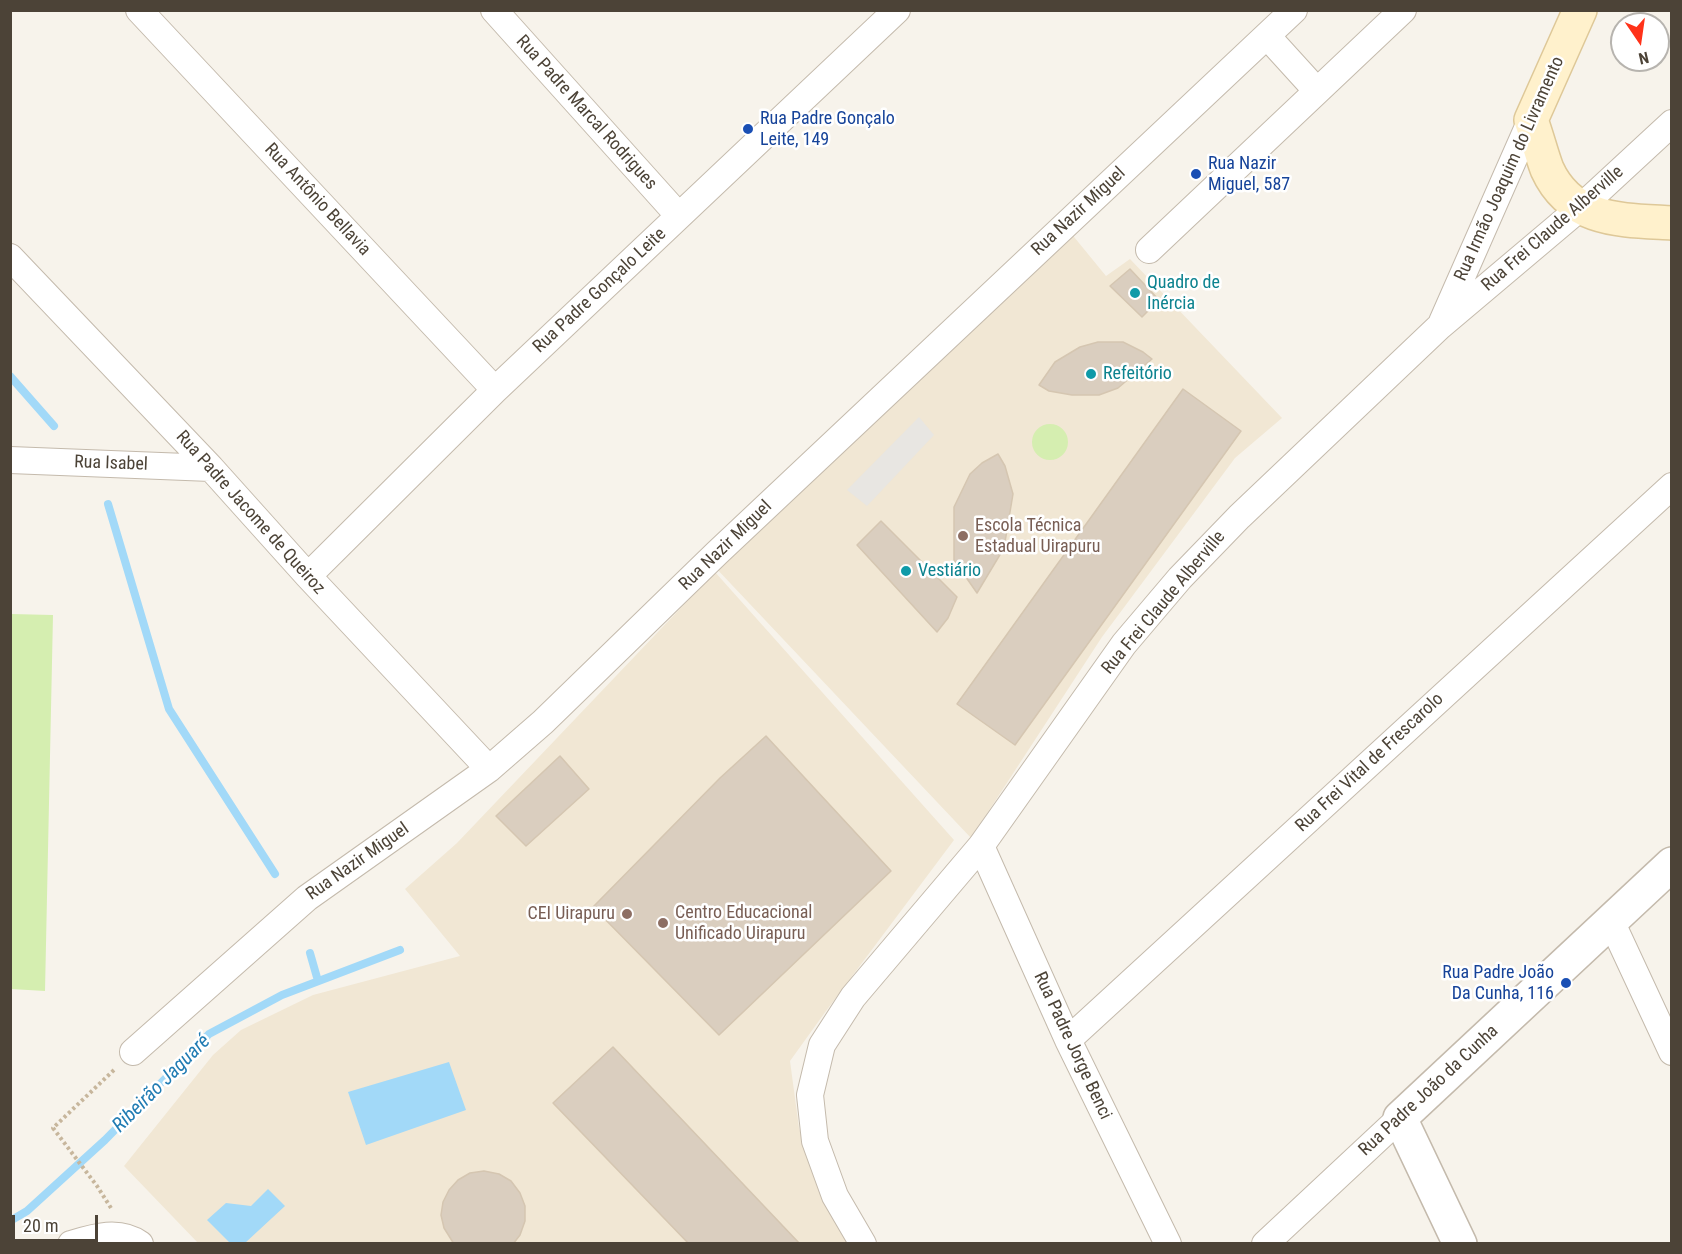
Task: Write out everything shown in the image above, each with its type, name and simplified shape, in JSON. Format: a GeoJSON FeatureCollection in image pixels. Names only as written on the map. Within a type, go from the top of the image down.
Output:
{"type":"FeatureCollection","features":[{"type":"Feature","properties":{"kind":"main road","name":"Rua Irmão Joaquim do Livramento"},"geometry":{"type":"LineString","coordinates":[[1531,120],[1580,10]]}},
{"type":"Feature","properties":{"kind":"main road"},"geometry":{"type":"LineString","coordinates":[[1531,120],[1548,169],[1561,191],[1581,208],[1606,218],[1671,223]]}},
{"type":"Feature","properties":{"kind":"street","name":"Rua Antônio Bellavia"},"geometry":{"type":"LineString","coordinates":[[139,10],[495,390]]}},
{"type":"Feature","properties":{"kind":"street","name":"Rua Padre Gonçalo Leite"},"geometry":{"type":"LineString","coordinates":[[308,576],[495,390],[897,10]]}},
{"type":"Feature","properties":{"kind":"street","name":"Rua Nazir Miguel"},"geometry":{"type":"LineString","coordinates":[[133,1052],[307,898],[489,769],[543,722],[717,553],[1294,10]]}},
{"type":"Feature","properties":{"kind":"street"},"geometry":{"type":"LineString","coordinates":[[1149,250],[1403,10]]}},
{"type":"Feature","properties":{"kind":"street","name":"Rua Padre Marcal Rodrigues"},"geometry":{"type":"LineString","coordinates":[[494,11],[679,216]]}},
{"type":"Feature","properties":{"kind":"street"},"geometry":{"type":"LineString","coordinates":[[1266,36],[1317,92]]}},
{"type":"Feature","properties":{"kind":"street","name":"Rua Irmão Joaquim do Livramento"},"geometry":{"type":"LineString","coordinates":[[1439,327],[1531,120]]}},
{"type":"Feature","properties":{"kind":"street","name":"Rua Frei Claude Alberville"},"geometry":{"type":"LineString","coordinates":[[863,1244],[835,1196],[814,1141],[810,1095],[822,1045],[852,997],[981,846],[1124,644],[1180,578],[1239,517],[1439,327],[1581,208],[1671,123]]}},
{"type":"Feature","properties":{"kind":"street","name":"Rua Padre Jacome de Queiroz"},"geometry":{"type":"LineString","coordinates":[[10,257],[211,468],[308,576],[489,769]]}},
{"type":"Feature","properties":{"kind":"street","name":"Rua Isabel"},"geometry":{"type":"LineString","coordinates":[[10,460],[211,468]]}},
{"type":"Feature","properties":{"kind":"street","name":"Rua Frei Vital de Frescarolo"},"geometry":{"type":"LineString","coordinates":[[1068,1040],[1671,486]]}},
{"type":"Feature","properties":{"kind":"street","name":"Rua Padre Jorge Benci"},"geometry":{"type":"LineString","coordinates":[[981,846],[1068,1040],[1168,1244]]}},
{"type":"Feature","properties":{"kind":"street","name":"Rua Padre João da Cunha"},"geometry":{"type":"LineString","coordinates":[[1265,1244],[1671,864]]}},
{"type":"Feature","properties":{"kind":"street"},"geometry":{"type":"LineString","coordinates":[[1611,921],[1671,1052]]}},
{"type":"Feature","properties":{"kind":"street"},"geometry":{"type":"LineString","coordinates":[[1400,1118],[1460,1244]]}},
{"type":"Feature","properties":{"kind":"street"},"geometry":{"type":"LineString","coordinates":[[71,1244],[101,1235],[129,1236],[140,1244]]}},
{"type":"Feature","properties":{"kind":"path"},"geometry":{"type":"LineString","coordinates":[[97,1186],[53,1128],[133,1052]]}},
{"type":"Feature","properties":{"kind":"shaded area","name":"Escola Técnica Estadual Uirapuru"},"geometry":{"type":"Polygon","coordinates":[[[1070,232],[1106,276],[1130,259],[1282,418],[1235,458],[1102,637],[971,838],[714,566],[1070,232]]]}},
{"type":"Feature","properties":{"kind":"shaded area"},"geometry":{"type":"Polygon","coordinates":[[[919,417],[934,435],[867,506],[847,490],[919,417]]]}},
{"type":"Feature","properties":{"kind":"shaded area","name":"Centro Educacional Unificado Uirapuru"},"geometry":{"type":"Polygon","coordinates":[[[715,572],[954,840],[790,1061],[799,1128],[815,1174],[848,1243],[198,1243],[124,1166],[213,1055],[241,1030],[313,995],[460,956],[405,889],[457,843],[715,572]]]}},
{"type":"Feature","properties":{"kind":"green space"},"geometry":{"type":"Polygon","coordinates":[[[1050,424],[1063,429],[1068,442],[1063,455],[1050,460],[1037,455],[1032,442],[1037,429],[1050,424]]]}},
{"type":"Feature","properties":{"kind":"green space"},"geometry":{"type":"Polygon","coordinates":[[[11,614],[53,615],[45,991],[11,989],[11,614]]]}},
{"type":"Feature","properties":{"kind":"water"},"geometry":{"type":"Polygon","coordinates":[[[449,1062],[466,1110],[366,1145],[348,1092],[449,1062]]]}},
{"type":"Feature","properties":{"kind":"water"},"geometry":{"type":"Polygon","coordinates":[[[268,1189],[285,1206],[245,1243],[230,1243],[207,1220],[226,1203],[251,1206],[268,1189]]]}},
{"type":"Feature","properties":{"kind":"building","name":"Quadro de Inércia"},"geometry":{"type":"Polygon","coordinates":[[[1130,269],[1159,300],[1142,317],[1110,286],[1130,269]]]}},
{"type":"Feature","properties":{"kind":"building","name":"Refeitório"},"geometry":{"type":"Polygon","coordinates":[[[1098,342],[1123,342],[1152,359],[1118,388],[1099,395],[1072,395],[1049,391],[1039,385],[1055,362],[1080,347],[1098,342]]]}},
{"type":"Feature","properties":{"kind":"building"},"geometry":{"type":"Polygon","coordinates":[[[1183,389],[1241,431],[1015,745],[957,704],[1183,389]]]}},
{"type":"Feature","properties":{"kind":"building"},"geometry":{"type":"Polygon","coordinates":[[[998,454],[1005,466],[1013,494],[1004,548],[977,593],[954,560],[954,507],[970,474],[982,463],[998,454]]]}},
{"type":"Feature","properties":{"kind":"building","name":"Vestiário"},"geometry":{"type":"Polygon","coordinates":[[[881,521],[957,597],[948,618],[937,632],[857,545],[881,521]]]}},
{"type":"Feature","properties":{"kind":"building"},"geometry":{"type":"Polygon","coordinates":[[[766,736],[891,871],[719,1035],[593,907],[720,778],[766,736]]]}},
{"type":"Feature","properties":{"kind":"building"},"geometry":{"type":"Polygon","coordinates":[[[560,756],[589,789],[526,846],[496,816],[560,756]]]}},
{"type":"Feature","properties":{"kind":"building"},"geometry":{"type":"Polygon","coordinates":[[[613,1047],[800,1244],[689,1244],[553,1103],[613,1047]]]}},
{"type":"Feature","properties":{"kind":"building"},"geometry":{"type":"Polygon","coordinates":[[[484,1171],[499,1174],[511,1181],[520,1193],[525,1206],[525,1221],[520,1235],[513,1244],[454,1244],[444,1228],[441,1215],[443,1202],[449,1190],[458,1180],[470,1173],[484,1171]]]}},
{"type":"Feature","properties":{"kind":"waterway"},"geometry":{"type":"LineString","coordinates":[[10,376],[54,426]]}},
{"type":"Feature","properties":{"kind":"waterway"},"geometry":{"type":"LineString","coordinates":[[108,504],[169,709],[275,874]]}},
{"type":"Feature","properties":{"kind":"waterway","name":"Ribeirão Jaguaré"},"geometry":{"type":"LineString","coordinates":[[10,1221],[27,1211],[105,1140],[209,1034],[282,995],[400,950]]}},
{"type":"Feature","properties":{"kind":"waterway"},"geometry":{"type":"LineString","coordinates":[[310,953],[318,981]]}},
{"type":"Feature","properties":{"kind":"place","name":"Rua Padre Gonçalo Leite, 149"},"geometry":{"type":"Point","coordinates":[748,129]}},
{"type":"Feature","properties":{"kind":"place","name":"Rua Nazir Miguel, 587"},"geometry":{"type":"Point","coordinates":[1196,174]}},
{"type":"Feature","properties":{"kind":"place","name":"Quadro de Inércia"},"geometry":{"type":"Point","coordinates":[1135,293]}},
{"type":"Feature","properties":{"kind":"place","name":"Refeitório"},"geometry":{"type":"Point","coordinates":[1091,374]}},
{"type":"Feature","properties":{"kind":"place","name":"Escola Técnica Estadual Uirapuru"},"geometry":{"type":"Point","coordinates":[963,536]}},
{"type":"Feature","properties":{"kind":"place","name":"Vestiário"},"geometry":{"type":"Point","coordinates":[906,571]}},
{"type":"Feature","properties":{"kind":"place","name":"CEI Uirapuru"},"geometry":{"type":"Point","coordinates":[627,914]}},
{"type":"Feature","properties":{"kind":"place","name":"Centro Educacional Unificado Uirapuru"},"geometry":{"type":"Point","coordinates":[663,923]}},
{"type":"Feature","properties":{"kind":"place","name":"Rua Padre João Da Cunha, 116"},"geometry":{"type":"Point","coordinates":[1566,983]}}]}
